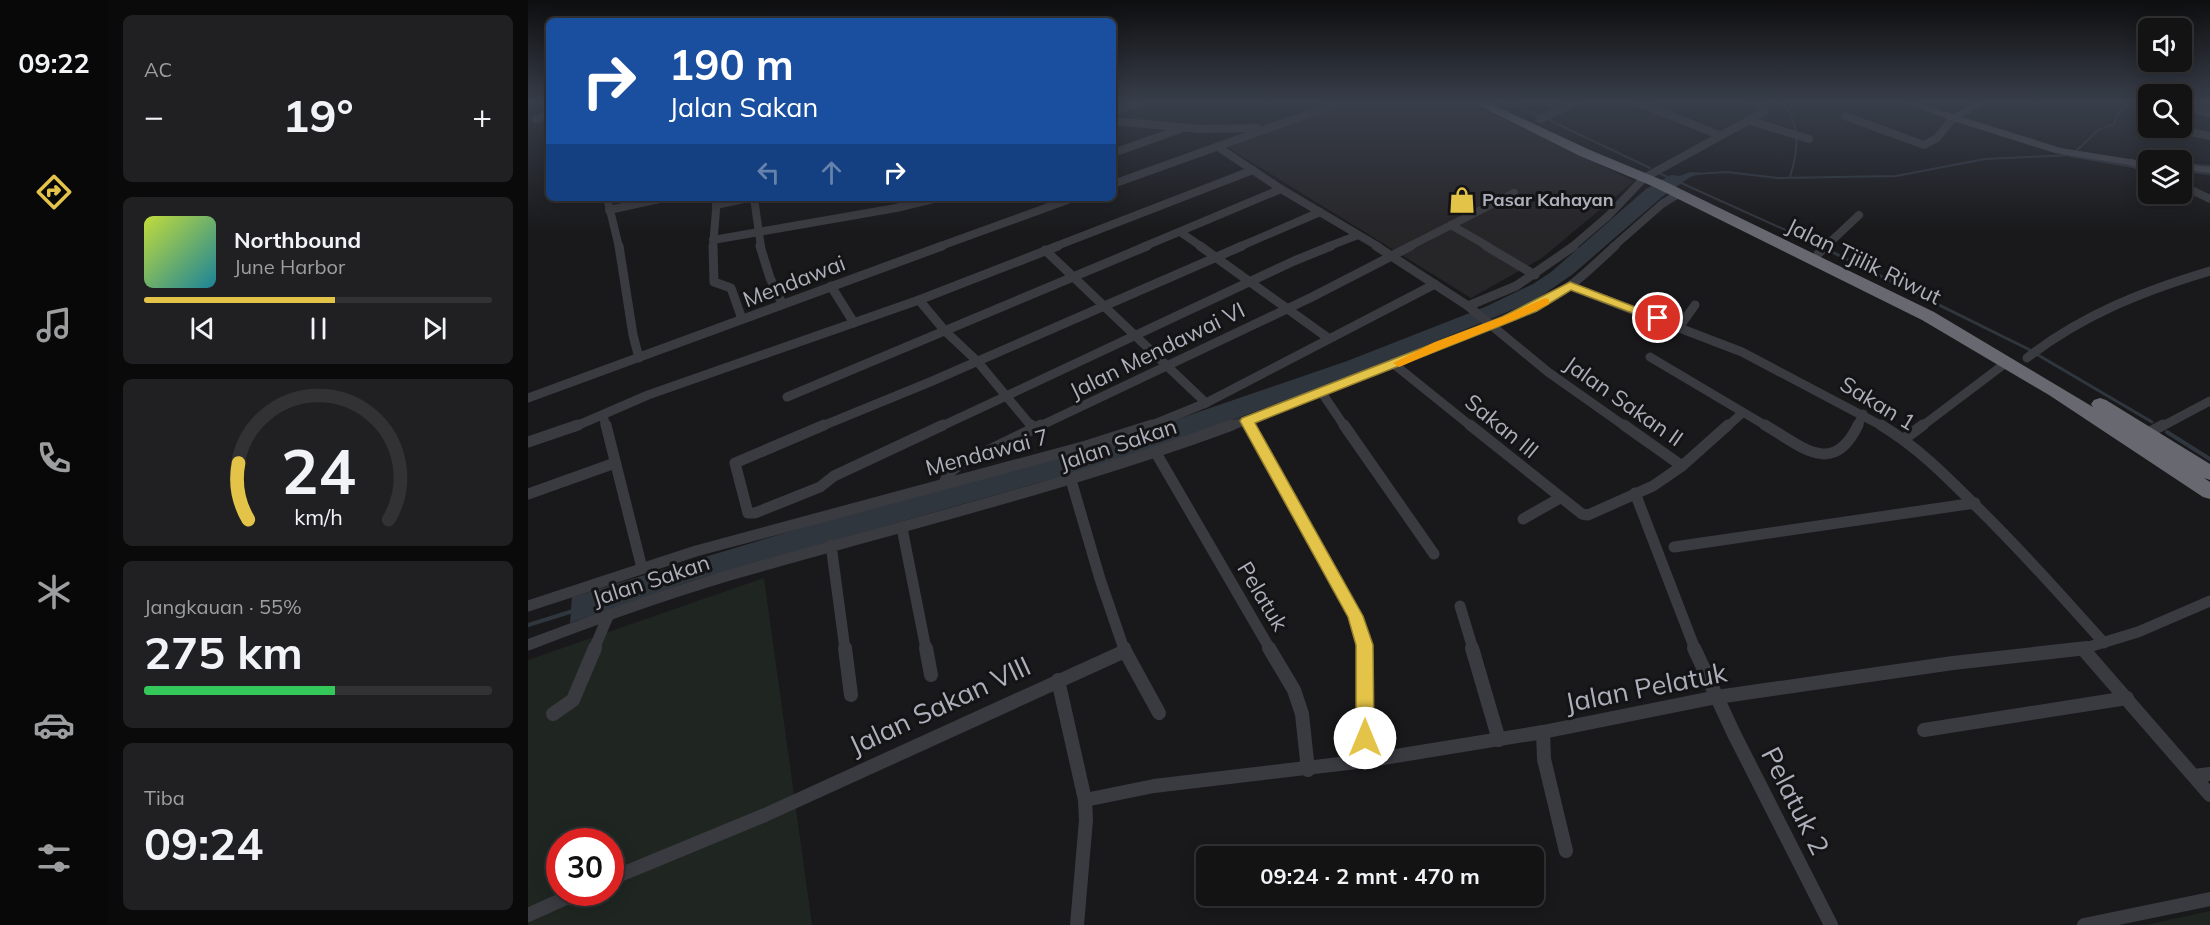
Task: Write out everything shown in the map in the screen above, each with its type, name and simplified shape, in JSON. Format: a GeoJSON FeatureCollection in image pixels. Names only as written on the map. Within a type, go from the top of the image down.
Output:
{"type":"FeatureCollection","features":[{"type":"Feature","properties":{"kind":"highway","name":"Jalan Tjilik Riwut"},"geometry":{"type":"LineString","coordinates":[[1572,146],[1663,183]]}},
{"type":"Feature","properties":{"kind":"highway","name":"Jalan Tjilik Riwut"},"geometry":{"type":"LineString","coordinates":[[1592,146],[1928,316],[2129,437],[2210,492]]}},
{"type":"Feature","properties":{"kind":"highway","name":"Jalan Tjilik Riwut"},"geometry":{"type":"LineString","coordinates":[[1769,235],[1818,254],[1989,336],[2210,473]]}},
{"type":"Feature","properties":{"kind":"street"},"geometry":{"type":"LineString","coordinates":[[1116,152],[1132,146]]}},
{"type":"Feature","properties":{"kind":"street"},"geometry":{"type":"LineString","coordinates":[[1471,309],[1535,275],[1590,232],[1663,183],[1706,146]]}},
{"type":"Feature","properties":{"kind":"street"},"geometry":{"type":"LineString","coordinates":[[2044,146],[2087,157],[2138,164]]}},
{"type":"Feature","properties":{"kind":"street"},"geometry":{"type":"LineString","coordinates":[[1116,183],[1218,147]]}},
{"type":"Feature","properties":{"kind":"street","name":"Jalan Sakan II"},"geometry":{"type":"LineString","coordinates":[[1218,147],[1281,189],[1435,284],[1471,309],[1548,372],[1682,466],[1666,478],[1635,494],[1586,515]]}},
{"type":"Feature","properties":{"kind":"street"},"geometry":{"type":"LineString","coordinates":[[2132,163],[2138,166]]}},
{"type":"Feature","properties":{"kind":"street"},"geometry":{"type":"LineString","coordinates":[[2192,168],[2210,170]]}},
{"type":"Feature","properties":{"kind":"street"},"geometry":{"type":"LineString","coordinates":[[528,442],[603,415],[648,395],[919,300],[1253,170]]}},
{"type":"Feature","properties":{"kind":"street","name":"Jalan Sakan"},"geometry":{"type":"LineString","coordinates":[[528,645],[609,614],[831,545],[902,528],[1071,480],[1156,453],[1395,365],[1489,324],[1533,308],[1570,286],[1662,204],[1663,183]]}},
{"type":"Feature","properties":{"kind":"street"},"geometry":{"type":"LineString","coordinates":[[787,397],[1281,189]]}},
{"type":"Feature","properties":{"kind":"street"},"geometry":{"type":"LineString","coordinates":[[2192,191],[2210,198]]}},
{"type":"Feature","properties":{"kind":"street","name":"Jalan Mendawai VI"},"geometry":{"type":"LineString","coordinates":[[944,483],[945,476],[954,468],[1288,309],[1514,193]]}},
{"type":"Feature","properties":{"kind":"street"},"geometry":{"type":"LineString","coordinates":[[608,201],[617,232],[633,335],[639,358]]}},
{"type":"Feature","properties":{"kind":"street"},"geometry":{"type":"LineString","coordinates":[[609,210],[650,201]]}},
{"type":"Feature","properties":{"kind":"street"},"geometry":{"type":"LineString","coordinates":[[754,201],[760,252],[782,303]]}},
{"type":"Feature","properties":{"kind":"street"},"geometry":{"type":"LineString","coordinates":[[713,240],[911,201]]}},
{"type":"Feature","properties":{"kind":"street","name":"Mendawai"},"geometry":{"type":"LineString","coordinates":[[528,398],[1065,201]]}},
{"type":"Feature","properties":{"kind":"street"},"geometry":{"type":"LineString","coordinates":[[716,202],[713,240],[714,284],[731,288],[742,319]]}},
{"type":"Feature","properties":{"kind":"street"},"geometry":{"type":"LineString","coordinates":[[1320,212],[977,362],[740,459],[735,463],[748,513],[755,513],[820,487],[834,476],[1294,261],[1358,235]]}},
{"type":"Feature","properties":{"kind":"street"},"geometry":{"type":"LineString","coordinates":[[1818,254],[1859,215]]}},
{"type":"Feature","properties":{"kind":"street"},"geometry":{"type":"LineString","coordinates":[[1450,225],[1535,275]]}},
{"type":"Feature","properties":{"kind":"street"},"geometry":{"type":"LineString","coordinates":[[1180,232],[1328,338]]}},
{"type":"Feature","properties":{"kind":"street"},"geometry":{"type":"LineString","coordinates":[[1045,250],[1206,403]]}},
{"type":"Feature","properties":{"kind":"street"},"geometry":{"type":"LineString","coordinates":[[2027,358],[2049,339],[2097,312],[2159,286],[2210,271]]}},
{"type":"Feature","properties":{"kind":"street","name":"Mendawai 7"},"geometry":{"type":"LineString","coordinates":[[528,606],[696,550],[1115,437],[1206,403],[1435,284]]}},
{"type":"Feature","properties":{"kind":"street"},"geometry":{"type":"LineString","coordinates":[[831,286],[854,323]]}},
{"type":"Feature","properties":{"kind":"street","name":"Sakan 1"},"geometry":{"type":"LineString","coordinates":[[1570,286],[1680,326],[1742,352],[1863,414],[1904,439],[1974,504],[2060,592],[2104,643]]}},
{"type":"Feature","properties":{"kind":"street"},"geometry":{"type":"LineString","coordinates":[[919,300],[945,331],[977,362],[1034,429]]}},
{"type":"Feature","properties":{"kind":"street"},"geometry":{"type":"LineString","coordinates":[[1680,326],[1695,305]]}},
{"type":"Feature","properties":{"kind":"street"},"geometry":{"type":"LineString","coordinates":[[1650,357],[1806,450],[1824,456],[1841,452],[1863,414]]}},
{"type":"Feature","properties":{"kind":"street"},"geometry":{"type":"LineString","coordinates":[[1904,439],[2007,362]]}},
{"type":"Feature","properties":{"kind":"street","name":"Sakan III"},"geometry":{"type":"LineString","coordinates":[[1395,365],[1576,511],[1586,515]]}},
{"type":"Feature","properties":{"kind":"street"},"geometry":{"type":"LineString","coordinates":[[1322,393],[1434,554]]}},
{"type":"Feature","properties":{"kind":"street"},"geometry":{"type":"LineString","coordinates":[[2148,433],[2210,401]]}},
{"type":"Feature","properties":{"kind":"street"},"geometry":{"type":"LineString","coordinates":[[1682,466],[1742,413]]}},
{"type":"Feature","properties":{"kind":"street"},"geometry":{"type":"LineString","coordinates":[[603,415],[642,568]]}},
{"type":"Feature","properties":{"kind":"street"},"geometry":{"type":"LineString","coordinates":[[1247,421],[1355,616],[1365,645],[1365,761]]}},
{"type":"Feature","properties":{"kind":"street","name":"Pelatuk"},"geometry":{"type":"LineString","coordinates":[[1156,453],[1294,690],[1302,714],[1308,770]]}},
{"type":"Feature","properties":{"kind":"street"},"geometry":{"type":"LineString","coordinates":[[528,494],[615,464]]}},
{"type":"Feature","properties":{"kind":"street"},"geometry":{"type":"LineString","coordinates":[[1071,480],[1100,579],[1125,651],[1159,713]]}},
{"type":"Feature","properties":{"kind":"street","name":"Pelatuk 2"},"geometry":{"type":"LineString","coordinates":[[1635,494],[1658,547],[1681,617],[1717,698],[1831,925]]}},
{"type":"Feature","properties":{"kind":"street"},"geometry":{"type":"LineString","coordinates":[[1523,519],[1560,498]]}},
{"type":"Feature","properties":{"kind":"street"},"geometry":{"type":"LineString","coordinates":[[1674,547],[1974,504]]}},
{"type":"Feature","properties":{"kind":"street"},"geometry":{"type":"LineString","coordinates":[[902,528],[931,675]]}},
{"type":"Feature","properties":{"kind":"street"},"geometry":{"type":"LineString","coordinates":[[831,545],[851,695]]}},
{"type":"Feature","properties":{"kind":"street","name":"Jalan Pelatuk"},"geometry":{"type":"LineString","coordinates":[[1085,800],[1154,786],[1308,770],[1498,740],[1717,698],[1953,663],[2083,649],[2138,632],[2210,601]]}},
{"type":"Feature","properties":{"kind":"street"},"geometry":{"type":"LineString","coordinates":[[1460,606],[1498,740]]}},
{"type":"Feature","properties":{"kind":"street"},"geometry":{"type":"LineString","coordinates":[[553,714],[573,700],[609,614]]}},
{"type":"Feature","properties":{"kind":"street"},"geometry":{"type":"LineString","coordinates":[[2083,649],[2210,795]]}},
{"type":"Feature","properties":{"kind":"street","name":"Jalan Sakan VIII"},"geometry":{"type":"LineString","coordinates":[[624,873],[765,815],[1125,651]]}},
{"type":"Feature","properties":{"kind":"street"},"geometry":{"type":"LineString","coordinates":[[1058,680],[1085,800],[1086,820],[1077,925]]}},
{"type":"Feature","properties":{"kind":"street"},"geometry":{"type":"LineString","coordinates":[[1924,730],[2127,698]]}},
{"type":"Feature","properties":{"kind":"street"},"geometry":{"type":"LineString","coordinates":[[1543,732],[1544,759],[1566,851]]}},
{"type":"Feature","properties":{"kind":"street"},"geometry":{"type":"LineString","coordinates":[[2194,776],[2210,774]]}},
{"type":"Feature","properties":{"kind":"street"},"geometry":{"type":"LineString","coordinates":[[2084,925],[2210,899]]}},
{"type":"Feature","properties":{"kind":"street"},"geometry":{"type":"LineString","coordinates":[[528,915],[548,906]]}},
{"type":"Feature","properties":{"kind":"shaded area","name":"Pasar Kahayan"},"geometry":{"type":"Polygon","coordinates":[[[1561,146],[1634,181],[1542,258],[1471,298],[1227,147],[1561,146]]]}},
{"type":"Feature","properties":{"kind":"shaded area"},"geometry":{"type":"Polygon","coordinates":[[[1690,172],[1704,173],[1690,177],[1662,197],[1573,274],[1534,301],[1348,378],[1136,455],[691,581],[570,623],[572,597],[861,510],[1105,444],[1347,361],[1485,307],[1533,284],[1551,272],[1646,189],[1671,175],[1680,176],[1690,172]]]}},
{"type":"Feature","properties":{"kind":"shaded area"},"geometry":{"type":"Polygon","coordinates":[[[764,578],[812,925],[528,925],[528,660],[764,578]]]}},
{"type":"Feature","properties":{"kind":"shaded area"},"geometry":{"type":"Polygon","coordinates":[[[2210,911],[2210,925],[2146,925],[2210,911]]]}},
{"type":"Feature","properties":{"kind":"waterway"},"geometry":{"type":"LineString","coordinates":[[1604,146],[1650,168]]}},
{"type":"Feature","properties":{"kind":"waterway"},"geometry":{"type":"LineString","coordinates":[[1790,177],[1796,146]]}},
{"type":"Feature","properties":{"kind":"waterway"},"geometry":{"type":"LineString","coordinates":[[1694,174],[1727,172],[1778,178],[1896,176],[1985,159],[2072,155],[2081,146]]}},
{"type":"Feature","properties":{"kind":"waterway"},"geometry":{"type":"LineString","coordinates":[[2070,156],[2134,167]]}},
{"type":"Feature","properties":{"kind":"waterway"},"geometry":{"type":"LineString","coordinates":[[2192,165],[2210,166]]}},
{"type":"Feature","properties":{"kind":"waterway"},"geometry":{"type":"LineString","coordinates":[[2192,172],[2210,174]]}},
{"type":"Feature","properties":{"kind":"waterway"},"geometry":{"type":"LineString","coordinates":[[1659,173],[1672,179]]}},
{"type":"Feature","properties":{"kind":"waterway"},"geometry":{"type":"LineString","coordinates":[[1679,182],[1823,247]]}},
{"type":"Feature","properties":{"kind":"waterway"},"geometry":{"type":"LineString","coordinates":[[1820,246],[2030,350]]}},
{"type":"Feature","properties":{"kind":"waterway"},"geometry":{"type":"LineString","coordinates":[[2038,355],[2152,422]]}},
{"type":"Feature","properties":{"kind":"waterway"},"geometry":{"type":"LineString","coordinates":[[2167,432],[2210,459]]}},
{"type":"Feature","properties":{"kind":"waterway"},"geometry":{"type":"LineString","coordinates":[[528,625],[573,611]]}},
{"type":"Feature","properties":{"kind":"slow traffic"},"geometry":{"type":"LineString","coordinates":[[1399,363],[1506,320],[1545,301]]}},
{"type":"Feature","properties":{"kind":"place","name":"Pasar Kahayan"},"geometry":{"type":"Point","coordinates":[1462,200]}},
{"type":"Feature","properties":{"kind":"route"},"geometry":{"type":"LineString","coordinates":[[1365,738],[1365,645],[1355,616],[1247,421],[1506,320],[1552,298],[1570,286],[1658,318]]}}]}
